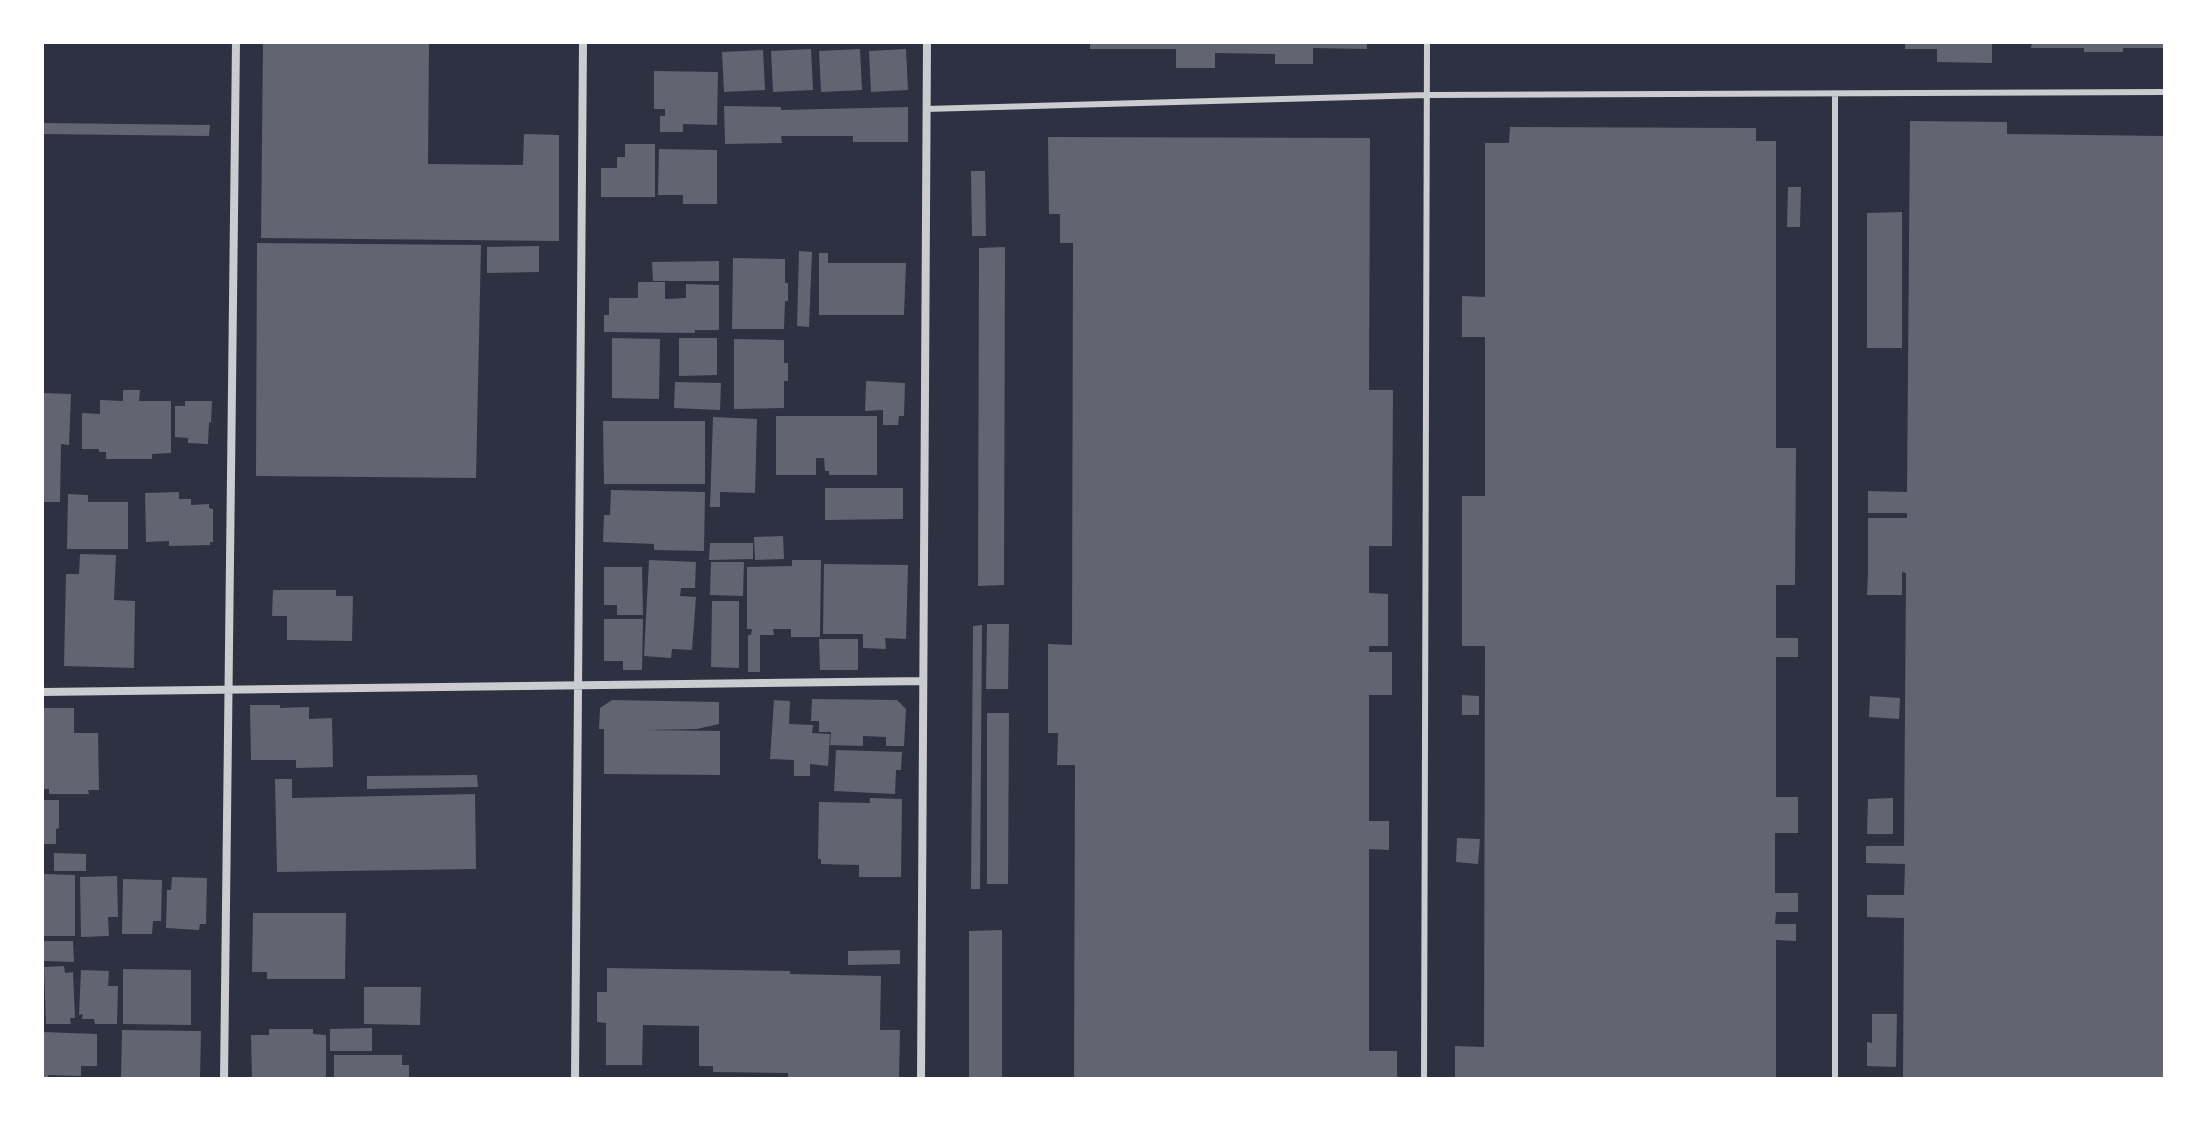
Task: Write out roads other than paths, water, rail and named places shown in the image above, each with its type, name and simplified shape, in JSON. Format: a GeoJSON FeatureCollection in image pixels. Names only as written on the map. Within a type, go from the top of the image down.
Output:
{"type":"FeatureCollection","features":[{"type":"Feature","properties":{"kind":"street"},"geometry":{"type":"LineString","coordinates":[[224,1079],[236,42]]}},
{"type":"Feature","properties":{"kind":"street"},"geometry":{"type":"LineString","coordinates":[[575,1079],[583,42]]}},
{"type":"Feature","properties":{"kind":"street"},"geometry":{"type":"LineString","coordinates":[[921,1079],[927,42]]}},
{"type":"Feature","properties":{"kind":"street"},"geometry":{"type":"LineString","coordinates":[[42,692],[923,681]]}},
{"type":"Feature","properties":{"kind":"lane"},"geometry":{"type":"LineString","coordinates":[[1424,1079],[1427,42]]}},
{"type":"Feature","properties":{"kind":"lane"},"geometry":{"type":"LineString","coordinates":[[926,109],[1426,95],[2165,92]]}},
{"type":"Feature","properties":{"kind":"lane"},"geometry":{"type":"LineString","coordinates":[[1835,94],[1835,1079]]}}]}
